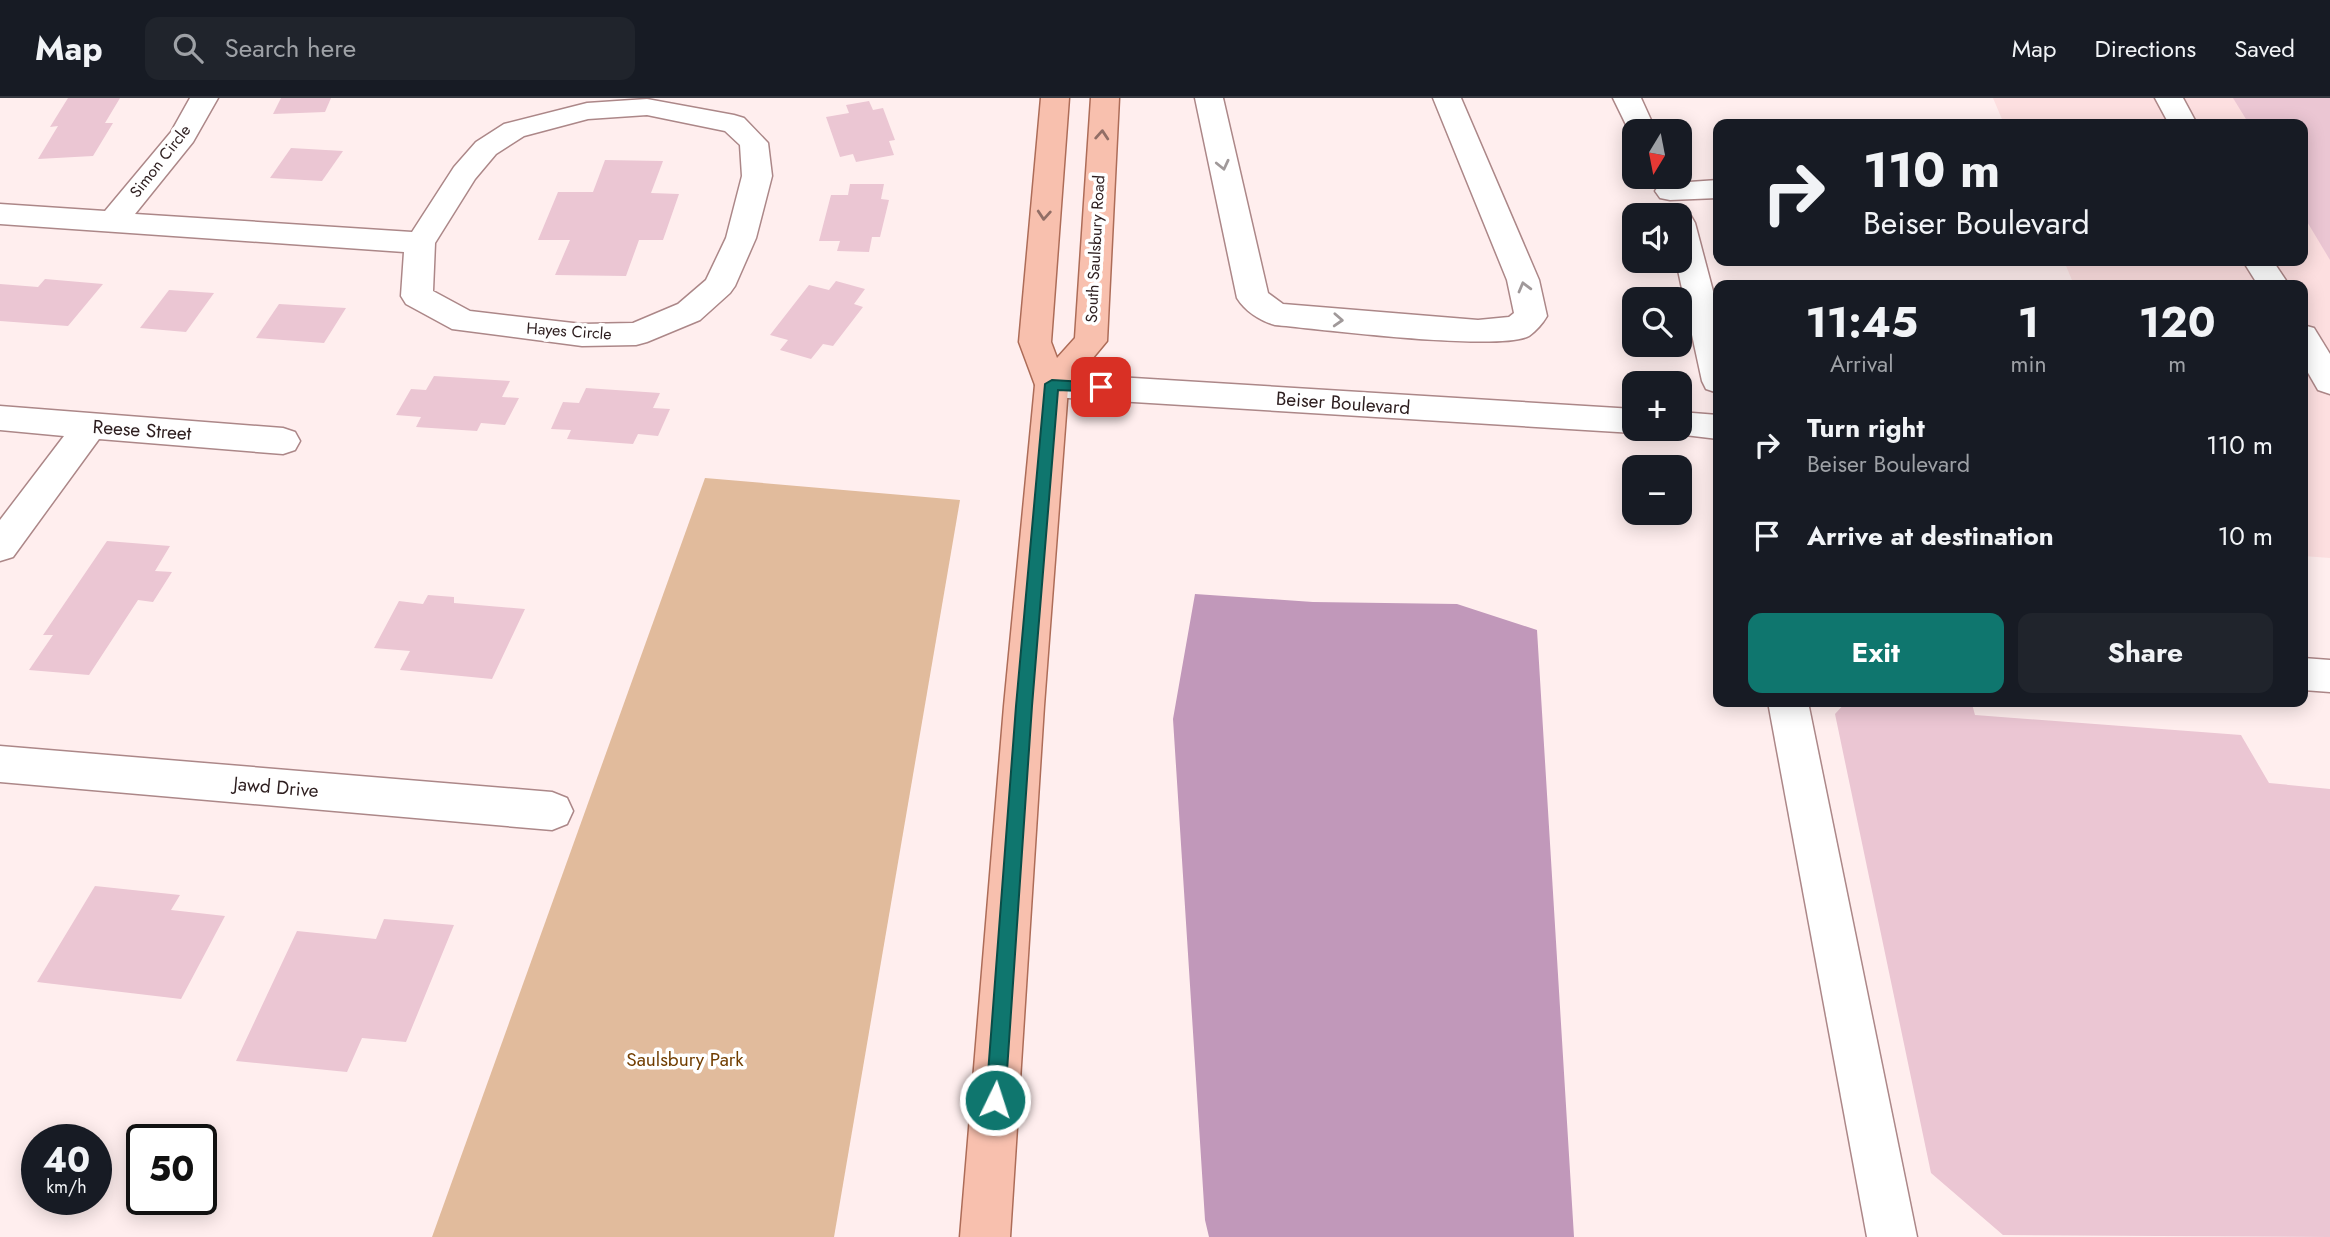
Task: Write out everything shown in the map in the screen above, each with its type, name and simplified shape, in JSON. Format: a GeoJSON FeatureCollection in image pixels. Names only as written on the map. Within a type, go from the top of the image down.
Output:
{"type":"FeatureCollection","features":[{"type":"Feature","properties":{"kind":"main road"},"geometry":{"type":"LineString","coordinates":[[985,1237],[1024,706],[1052,384],[1035,342],[1055,98]]}},
{"type":"Feature","properties":{"kind":"main road","name":"South Saulsbury Road"},"geometry":{"type":"LineString","coordinates":[[1052,384],[1091,341],[1105,98]]}},
{"type":"Feature","properties":{"kind":"street","name":"Simon Circle"},"geometry":{"type":"LineString","coordinates":[[113,221],[183,136],[204,98]]}},
{"type":"Feature","properties":{"kind":"street"},"geometry":{"type":"LineString","coordinates":[[1209,98],[1253,298],[1275,314],[1317,319],[1478,331],[1517,328],[1531,316],[1523,279],[1447,98]]}},
{"type":"Feature","properties":{"kind":"street"},"geometry":{"type":"LineString","coordinates":[[1627,98],[1637,119]]}},
{"type":"Feature","properties":{"kind":"street"},"geometry":{"type":"LineString","coordinates":[[2169,98],[2180,119]]}},
{"type":"Feature","properties":{"kind":"street","name":"Hayes Circle"},"geometry":{"type":"LineString","coordinates":[[646,107],[734,124],[754,143],[757,176],[741,238],[719,286],[689,312],[636,334],[582,335],[463,321],[417,296],[420,243],[464,173],[486,148],[514,130],[587,111],[646,107]]}},
{"type":"Feature","properties":{"kind":"street"},"geometry":{"type":"LineString","coordinates":[[1671,194],[1713,190]]}},
{"type":"Feature","properties":{"kind":"street"},"geometry":{"type":"LineString","coordinates":[[0,214],[420,243]]}},
{"type":"Feature","properties":{"kind":"street"},"geometry":{"type":"LineString","coordinates":[[1692,262],[1713,358]]}},
{"type":"Feature","properties":{"kind":"street"},"geometry":{"type":"LineString","coordinates":[[2308,345],[2330,382]]}},
{"type":"Feature","properties":{"kind":"street","name":"Beiser Boulevard"},"geometry":{"type":"LineString","coordinates":[[1052,384],[1622,420]]}},
{"type":"Feature","properties":{"kind":"street","name":"Reese Street"},"geometry":{"type":"LineString","coordinates":[[0,418],[283,441]]}},
{"type":"Feature","properties":{"kind":"street"},"geometry":{"type":"LineString","coordinates":[[1692,425],[1713,427]]}},
{"type":"Feature","properties":{"kind":"street"},"geometry":{"type":"LineString","coordinates":[[0,547],[90,426]]}},
{"type":"Feature","properties":{"kind":"street"},"geometry":{"type":"LineString","coordinates":[[2308,674],[2330,676]]}},
{"type":"Feature","properties":{"kind":"street"},"geometry":{"type":"LineString","coordinates":[[1789,707],[1892,1237]]}},
{"type":"Feature","properties":{"kind":"street","name":"Jawd Drive"},"geometry":{"type":"LineString","coordinates":[[0,764],[552,811]]}},
{"type":"Feature","properties":{"kind":"shaded area"},"geometry":{"type":"Polygon","coordinates":[[[1993,98],[2330,98],[2330,558],[2308,556],[2308,280],[2072,280],[2066,266],[2308,266],[2308,119],[2002,119],[1993,98]]]}},
{"type":"Feature","properties":{"kind":"shaded area"},"geometry":{"type":"Polygon","coordinates":[[[1195,594],[1313,602],[1457,604],[1537,630],[1574,1237],[1209,1237],[1205,1220],[1173,719],[1195,594]]]}},
{"type":"Feature","properties":{"kind":"green space","name":"Saulsbury Park"},"geometry":{"type":"Polygon","coordinates":[[[705,478],[960,500],[834,1237],[432,1237],[705,478]]]}},
{"type":"Feature","properties":{"kind":"building"},"geometry":{"type":"Polygon","coordinates":[[[68,98],[120,98],[105,123],[113,123],[93,156],[38,159],[58,126],[50,127],[68,98]]]}},
{"type":"Feature","properties":{"kind":"building"},"geometry":{"type":"Polygon","coordinates":[[[281,98],[331,98],[325,112],[273,114],[281,98]]]}},
{"type":"Feature","properties":{"kind":"building"},"geometry":{"type":"Polygon","coordinates":[[[2233,98],[2330,98],[2330,260],[2308,223],[2308,119],[2246,119],[2233,98]]]}},
{"type":"Feature","properties":{"kind":"building"},"geometry":{"type":"Polygon","coordinates":[[[869,101],[873,110],[883,108],[895,140],[889,141],[894,155],[856,162],[853,154],[840,157],[826,117],[849,113],[846,105],[869,101]]]}},
{"type":"Feature","properties":{"kind":"building"},"geometry":{"type":"Polygon","coordinates":[[[291,148],[343,151],[322,181],[270,178],[291,148]]]}},
{"type":"Feature","properties":{"kind":"building"},"geometry":{"type":"Polygon","coordinates":[[[605,160],[663,161],[651,193],[679,194],[663,240],[639,240],[626,276],[555,275],[570,240],[538,240],[558,192],[593,192],[605,160]]]}},
{"type":"Feature","properties":{"kind":"building"},"geometry":{"type":"Polygon","coordinates":[[[850,184],[884,184],[881,199],[889,200],[880,237],[872,237],[869,252],[837,251],[840,241],[819,241],[831,195],[848,195],[850,184]]]}},
{"type":"Feature","properties":{"kind":"building"},"geometry":{"type":"Polygon","coordinates":[[[45,279],[103,284],[68,326],[0,321],[0,284],[38,287],[45,279]]]}},
{"type":"Feature","properties":{"kind":"building"},"geometry":{"type":"Polygon","coordinates":[[[836,281],[865,289],[854,304],[863,307],[833,346],[823,344],[811,359],[780,350],[788,340],[770,335],[809,285],[829,290],[836,281]]]}},
{"type":"Feature","properties":{"kind":"building"},"geometry":{"type":"Polygon","coordinates":[[[169,290],[214,293],[186,332],[140,328],[169,290]]]}},
{"type":"Feature","properties":{"kind":"building"},"geometry":{"type":"Polygon","coordinates":[[[279,304],[346,308],[324,343],[256,338],[279,304]]]}},
{"type":"Feature","properties":{"kind":"building"},"geometry":{"type":"Polygon","coordinates":[[[434,376],[510,381],[502,397],[519,398],[505,425],[481,423],[477,431],[416,427],[421,417],[396,415],[411,389],[426,390],[434,376]]]}},
{"type":"Feature","properties":{"kind":"building"},"geometry":{"type":"Polygon","coordinates":[[[586,388],[660,393],[653,408],[670,409],[658,436],[638,434],[633,444],[567,439],[571,430],[551,429],[563,402],[579,403],[586,388]]]}},
{"type":"Feature","properties":{"kind":"building"},"geometry":{"type":"Polygon","coordinates":[[[107,541],[170,546],[155,571],[172,572],[153,602],[138,600],[89,675],[29,670],[53,635],[43,635],[107,541]]]}},
{"type":"Feature","properties":{"kind":"building"},"geometry":{"type":"Polygon","coordinates":[[[428,595],[454,597],[454,603],[525,609],[492,679],[400,670],[410,651],[374,648],[399,601],[423,604],[428,595]]]}},
{"type":"Feature","properties":{"kind":"building"},"geometry":{"type":"Polygon","coordinates":[[[1841,707],[1973,707],[1975,715],[2241,735],[2269,783],[2330,789],[2330,1237],[2003,1235],[1931,1173],[1835,714],[1841,707]]]}},
{"type":"Feature","properties":{"kind":"building"},"geometry":{"type":"Polygon","coordinates":[[[95,886],[180,895],[171,910],[225,916],[181,999],[37,982],[95,886]]]}},
{"type":"Feature","properties":{"kind":"building"},"geometry":{"type":"Polygon","coordinates":[[[384,919],[454,925],[406,1042],[362,1038],[347,1072],[236,1061],[297,931],[376,939],[384,919]]]}},
{"type":"Feature","properties":{"kind":"route"},"geometry":{"type":"LineString","coordinates":[[995,1100],[1024,706],[1052,384],[1101,387]]}}]}
